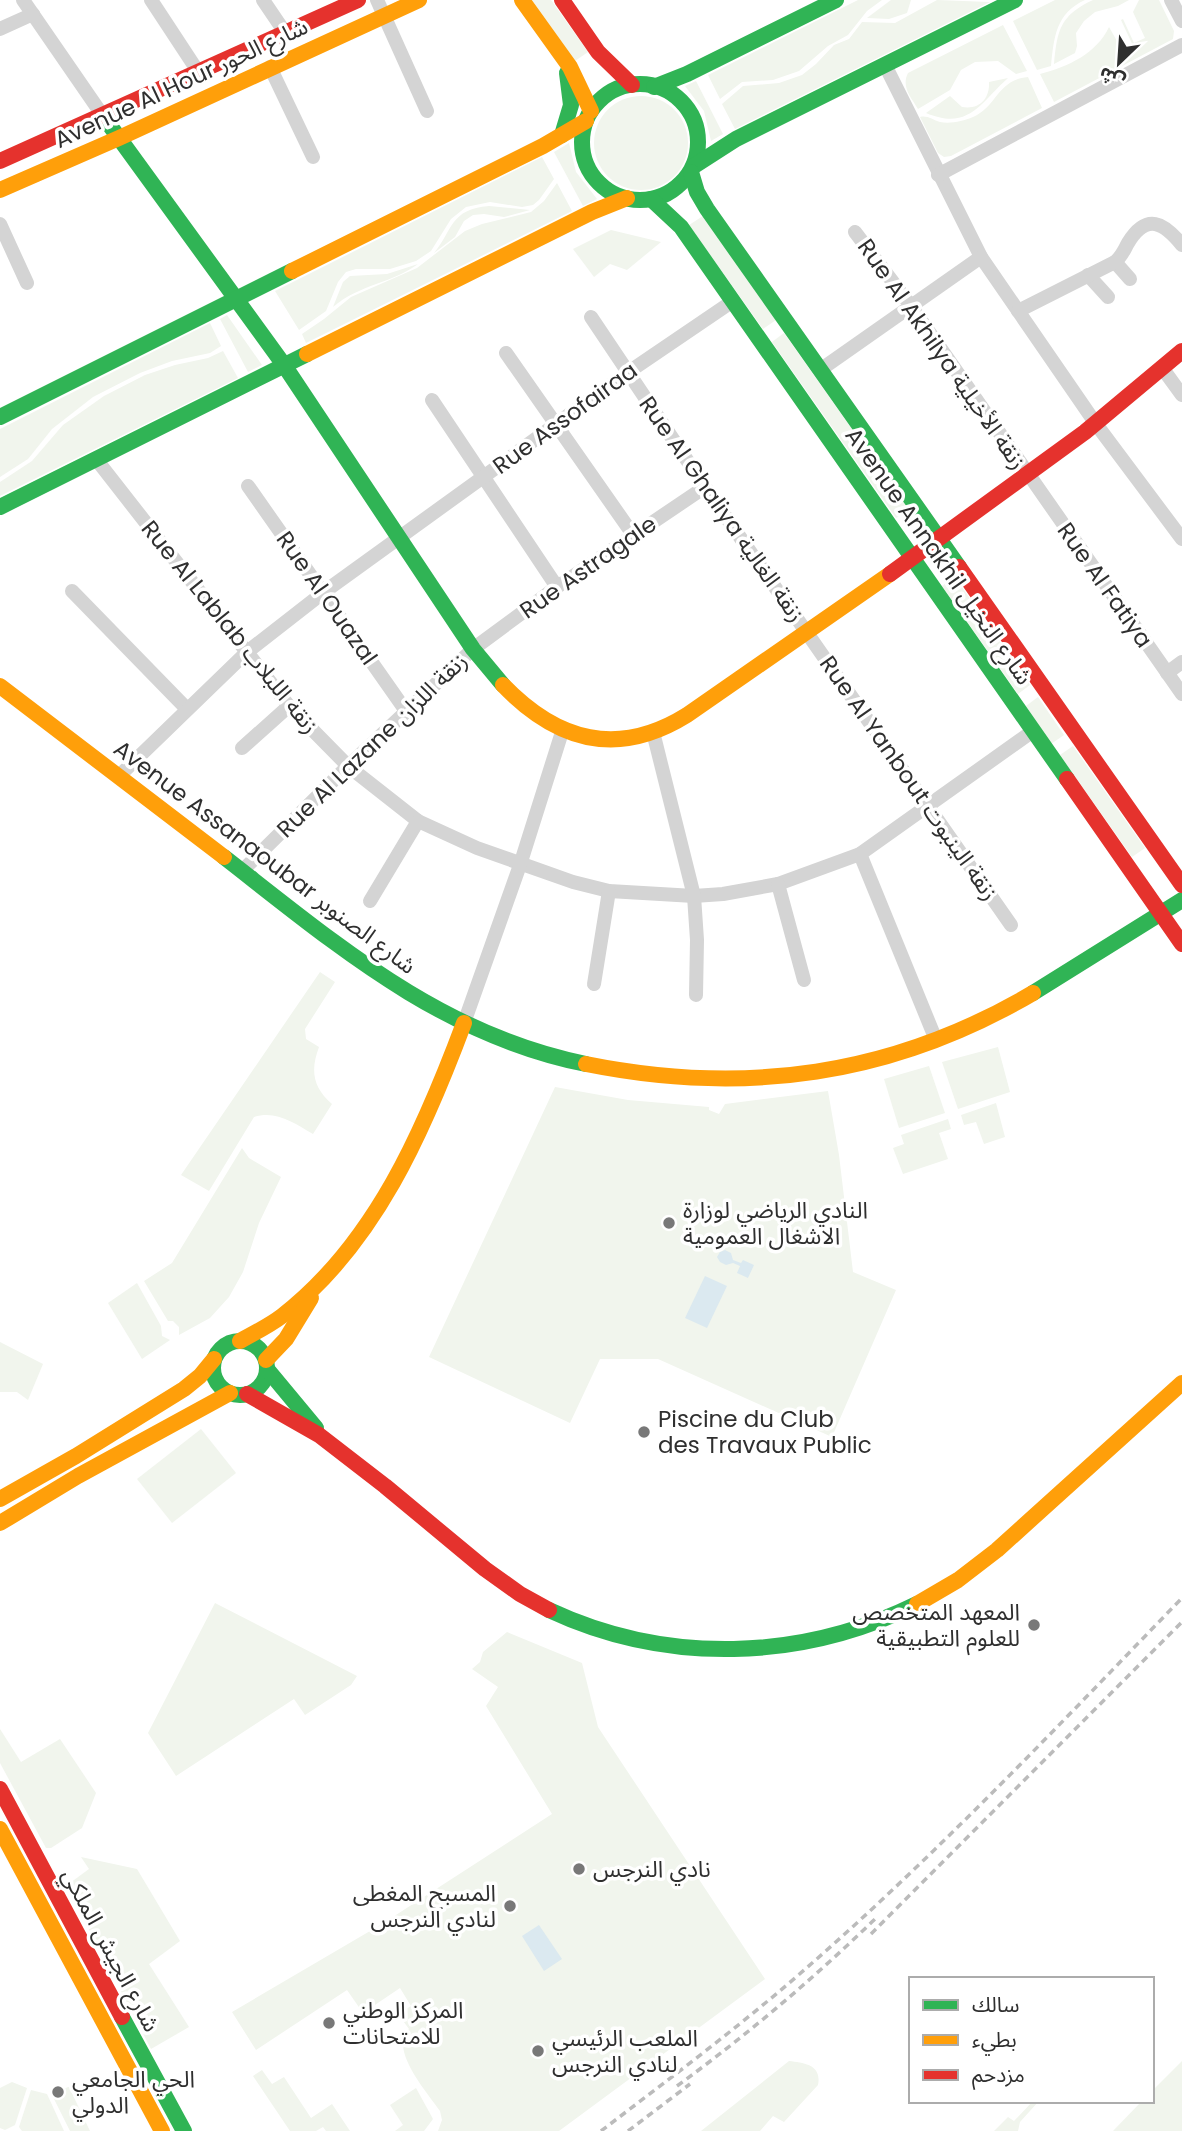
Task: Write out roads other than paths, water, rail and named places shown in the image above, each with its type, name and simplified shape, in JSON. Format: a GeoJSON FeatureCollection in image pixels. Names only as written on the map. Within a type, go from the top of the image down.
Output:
{"type":"FeatureCollection","features":[{"type":"Feature","properties":{"kind":"street"},"geometry":{"type":"LineString","coordinates":[[23,0],[103,116],[284,365],[473,649],[503,687],[524,707],[562,732],[610,739],[653,732],[691,712],[939,541],[1096,424],[1182,351]]}},
{"type":"Feature","properties":{"kind":"street"},"geometry":{"type":"LineString","coordinates":[[151,0],[199,73]]}},
{"type":"Feature","properties":{"kind":"street"},"geometry":{"type":"LineString","coordinates":[[263,0],[286,34]]}},
{"type":"Feature","properties":{"kind":"street","name":"Avenue Al Hour شارع الحور"},"geometry":{"type":"LineString","coordinates":[[0,161],[358,0]]}},
{"type":"Feature","properties":{"kind":"street"},"geometry":{"type":"LineString","coordinates":[[377,0],[427,111]]}},
{"type":"Feature","properties":{"kind":"street","name":"Avenue Al Hour شارع الحور"},"geometry":{"type":"LineString","coordinates":[[0,190],[419,0]]}},
{"type":"Feature","properties":{"kind":"street"},"geometry":{"type":"LineString","coordinates":[[0,417],[562,135],[588,116],[608,93],[632,85],[653,87],[670,92],[694,117],[699,133],[699,150],[692,169],[680,185],[651,199],[627,198],[604,188],[588,169],[581,145],[588,116],[581,84],[522,0]]}},
{"type":"Feature","properties":{"kind":"street"},"geometry":{"type":"LineString","coordinates":[[562,0],[598,52],[632,85]]}},
{"type":"Feature","properties":{"kind":"street"},"geometry":{"type":"LineString","coordinates":[[653,87],[687,74],[836,0]]}},
{"type":"Feature","properties":{"kind":"street"},"geometry":{"type":"LineString","coordinates":[[692,169],[736,139],[1015,0]]}},
{"type":"Feature","properties":{"kind":"street"},"geometry":{"type":"LineString","coordinates":[[1171,0],[1182,21]]}},
{"type":"Feature","properties":{"kind":"street"},"geometry":{"type":"LineString","coordinates":[[0,30],[33,14]]}},
{"type":"Feature","properties":{"kind":"street"},"geometry":{"type":"LineString","coordinates":[[938,174],[1182,45]]}},
{"type":"Feature","properties":{"kind":"street"},"geometry":{"type":"LineString","coordinates":[[562,135],[570,113],[571,97],[563,56]]}},
{"type":"Feature","properties":{"kind":"street"},"geometry":{"type":"LineString","coordinates":[[885,65],[981,257],[1096,424],[1182,539]]}},
{"type":"Feature","properties":{"kind":"street"},"geometry":{"type":"LineString","coordinates":[[271,67],[313,156]]}},
{"type":"Feature","properties":{"kind":"street","name":"Avenue Annakhil شارع النخيل"},"geometry":{"type":"LineString","coordinates":[[692,169],[697,192],[707,209],[1182,885]]}},
{"type":"Feature","properties":{"kind":"street"},"geometry":{"type":"LineString","coordinates":[[0,507],[592,212],[627,198]]}},
{"type":"Feature","properties":{"kind":"street","name":"Avenue Annakhil شارع النخيل"},"geometry":{"type":"LineString","coordinates":[[651,199],[681,227],[1182,944]]}},
{"type":"Feature","properties":{"kind":"street"},"geometry":{"type":"LineString","coordinates":[[1018,311],[1115,262],[1136,233],[1152,224],[1164,225],[1182,245]]}},
{"type":"Feature","properties":{"kind":"street"},"geometry":{"type":"LineString","coordinates":[[0,225],[27,283]]}},
{"type":"Feature","properties":{"kind":"street","name":"Rue Al Akhilya زنقة الأخيلية"},"geometry":{"type":"LineString","coordinates":[[856,232],[911,306],[1028,475]]}},
{"type":"Feature","properties":{"kind":"street"},"geometry":{"type":"LineString","coordinates":[[820,370],[981,257]]}},
{"type":"Feature","properties":{"kind":"street"},"geometry":{"type":"LineString","coordinates":[[1115,262],[1130,279]]}},
{"type":"Feature","properties":{"kind":"street"},"geometry":{"type":"LineString","coordinates":[[1088,275],[1108,297]]}},
{"type":"Feature","properties":{"kind":"street","name":"Rue Assofairaa"},"geometry":{"type":"LineString","coordinates":[[120,775],[186,708],[247,652],[324,592],[627,373],[733,301]]}},
{"type":"Feature","properties":{"kind":"street","name":"Rue Al Ghaliya زنقة الغالية"},"geometry":{"type":"LineString","coordinates":[[591,317],[705,487],[807,630]]}},
{"type":"Feature","properties":{"kind":"street"},"geometry":{"type":"LineString","coordinates":[[506,353],[634,536]]}},
{"type":"Feature","properties":{"kind":"street"},"geometry":{"type":"LineString","coordinates":[[1163,369],[1182,395]]}},
{"type":"Feature","properties":{"kind":"street"},"geometry":{"type":"LineString","coordinates":[[432,400],[557,587]]}},
{"type":"Feature","properties":{"kind":"street","name":"Rue Al Lablab زنقة اللبلاب"},"geometry":{"type":"LineString","coordinates":[[96,460],[289,706],[348,765],[418,821],[520,865],[609,891],[694,896],[732,892],[778,884],[860,854],[1033,732]]}},
{"type":"Feature","properties":{"kind":"street","name":"Rue Al Fatiya"},"geometry":{"type":"LineString","coordinates":[[1028,475],[1182,694]]}},
{"type":"Feature","properties":{"kind":"street","name":"Rue Al Ouazal"},"geometry":{"type":"LineString","coordinates":[[248,486],[406,710]]}},
{"type":"Feature","properties":{"kind":"street","name":"Rue Astragale"},"geometry":{"type":"LineString","coordinates":[[473,649],[557,587],[705,487]]}},
{"type":"Feature","properties":{"kind":"street"},"geometry":{"type":"LineString","coordinates":[[72,591],[186,708]]}},
{"type":"Feature","properties":{"kind":"street","name":"Rue Al Yanbout زنقة الينبوت"},"geometry":{"type":"LineString","coordinates":[[807,630],[1011,925]]}},
{"type":"Feature","properties":{"kind":"street","name":"Rue Al Lazane زنقة اللزان"},"geometry":{"type":"LineString","coordinates":[[242,871],[348,765],[473,649]]}},
{"type":"Feature","properties":{"kind":"street"},"geometry":{"type":"LineString","coordinates":[[1167,673],[1182,662]]}},
{"type":"Feature","properties":{"kind":"street","name":"Avenue Assanaoubar شارع الصنوبر"},"geometry":{"type":"LineString","coordinates":[[0,686],[120,775],[343,950],[412,996],[506,1041],[576,1062],[629,1073],[680,1078],[766,1077],[827,1071],[887,1057],[966,1028],[1022,1000],[1182,900]]}},
{"type":"Feature","properties":{"kind":"street"},"geometry":{"type":"LineString","coordinates":[[242,748],[289,706]]}},
{"type":"Feature","properties":{"kind":"street"},"geometry":{"type":"LineString","coordinates":[[0,1499],[184,1389],[200,1376],[224,1345],[240,1341],[272,1325],[316,1288],[344,1257],[401,1165],[444,1078],[520,865],[562,732]]}},
{"type":"Feature","properties":{"kind":"street"},"geometry":{"type":"LineString","coordinates":[[653,732],[694,896],[697,940],[696,995]]}},
{"type":"Feature","properties":{"kind":"street"},"geometry":{"type":"LineString","coordinates":[[370,901],[418,821]]}},
{"type":"Feature","properties":{"kind":"street"},"geometry":{"type":"LineString","coordinates":[[860,854],[936,1040]]}},
{"type":"Feature","properties":{"kind":"street"},"geometry":{"type":"LineString","coordinates":[[778,884],[804,980]]}},
{"type":"Feature","properties":{"kind":"street"},"geometry":{"type":"LineString","coordinates":[[594,984],[609,891]]}},
{"type":"Feature","properties":{"kind":"street"},"geometry":{"type":"LineString","coordinates":[[247,1394],[261,1384],[266,1364],[298,1323],[316,1288]]}},
{"type":"Feature","properties":{"kind":"street"},"geometry":{"type":"LineString","coordinates":[[240,1341],[256,1346],[266,1364],[326,1440]]}},
{"type":"Feature","properties":{"kind":"street"},"geometry":{"type":"LineString","coordinates":[[214,1359],[212,1367],[217,1383],[230,1393]]}},
{"type":"Feature","properties":{"kind":"street"},"geometry":{"type":"LineString","coordinates":[[0,1524],[78,1476],[230,1393],[247,1394],[326,1440],[456,1548],[509,1587],[580,1626],[634,1640],[678,1647],[713,1651],[755,1650],[803,1644],[844,1634],[881,1621],[959,1579],[1109,1451],[1182,1383]]}},
{"type":"Feature","properties":{"kind":"street","name":"شارع الجيش الملكي"},"geometry":{"type":"LineString","coordinates":[[0,1790],[144,2062],[184,2131]]}},
{"type":"Feature","properties":{"kind":"street","name":"شارع الجيش الملكي"},"geometry":{"type":"LineString","coordinates":[[0,1829],[162,2131]]}},
{"type":"Feature","properties":{"kind":"street"},"geometry":{"type":"LineString","coordinates":[[130,2072],[144,2062]]}},
{"type":"Feature","properties":{"kind":"railway"},"geometry":{"type":"LineString","coordinates":[[601,2131],[742,2022],[891,1892],[990,1796],[1182,1598]]}},
{"type":"Feature","properties":{"kind":"railway"},"geometry":{"type":"LineString","coordinates":[[871,1934],[1182,1622]]}},
{"type":"Feature","properties":{"kind":"railway"},"geometry":{"type":"LineString","coordinates":[[677,2086],[779,2006],[875,1919]]}},
{"type":"Feature","properties":{"kind":"railway"},"geometry":{"type":"LineString","coordinates":[[628,2131],[690,2084]]}},
{"type":"Feature","properties":{"kind":"place","name":"النادي الرياضي لوزارة الاشغال العمومية"},"geometry":{"type":"Point","coordinates":[669,1223]}},
{"type":"Feature","properties":{"kind":"place","name":"Piscine du Club des Travaux Public"},"geometry":{"type":"Point","coordinates":[644,1432]}},
{"type":"Feature","properties":{"kind":"place","name":"المعهد المتخصص للعلوم التطبيقية"},"geometry":{"type":"Point","coordinates":[1034,1625]}},
{"type":"Feature","properties":{"kind":"place","name":"نادي النرجس"},"geometry":{"type":"Point","coordinates":[579,1869]}},
{"type":"Feature","properties":{"kind":"place","name":"المسبح المغطى لنادي النرجس"},"geometry":{"type":"Point","coordinates":[510,1906]}},
{"type":"Feature","properties":{"kind":"place","name":"المركز الوطني للامتحانات"},"geometry":{"type":"Point","coordinates":[329,2023]}},
{"type":"Feature","properties":{"kind":"place","name":"الملعب الرئيسي لنادي النرجس"},"geometry":{"type":"Point","coordinates":[538,2051]}},
{"type":"Feature","properties":{"kind":"place","name":"الحي الجامعي الدولي"},"geometry":{"type":"Point","coordinates":[58,2092]}}]}
